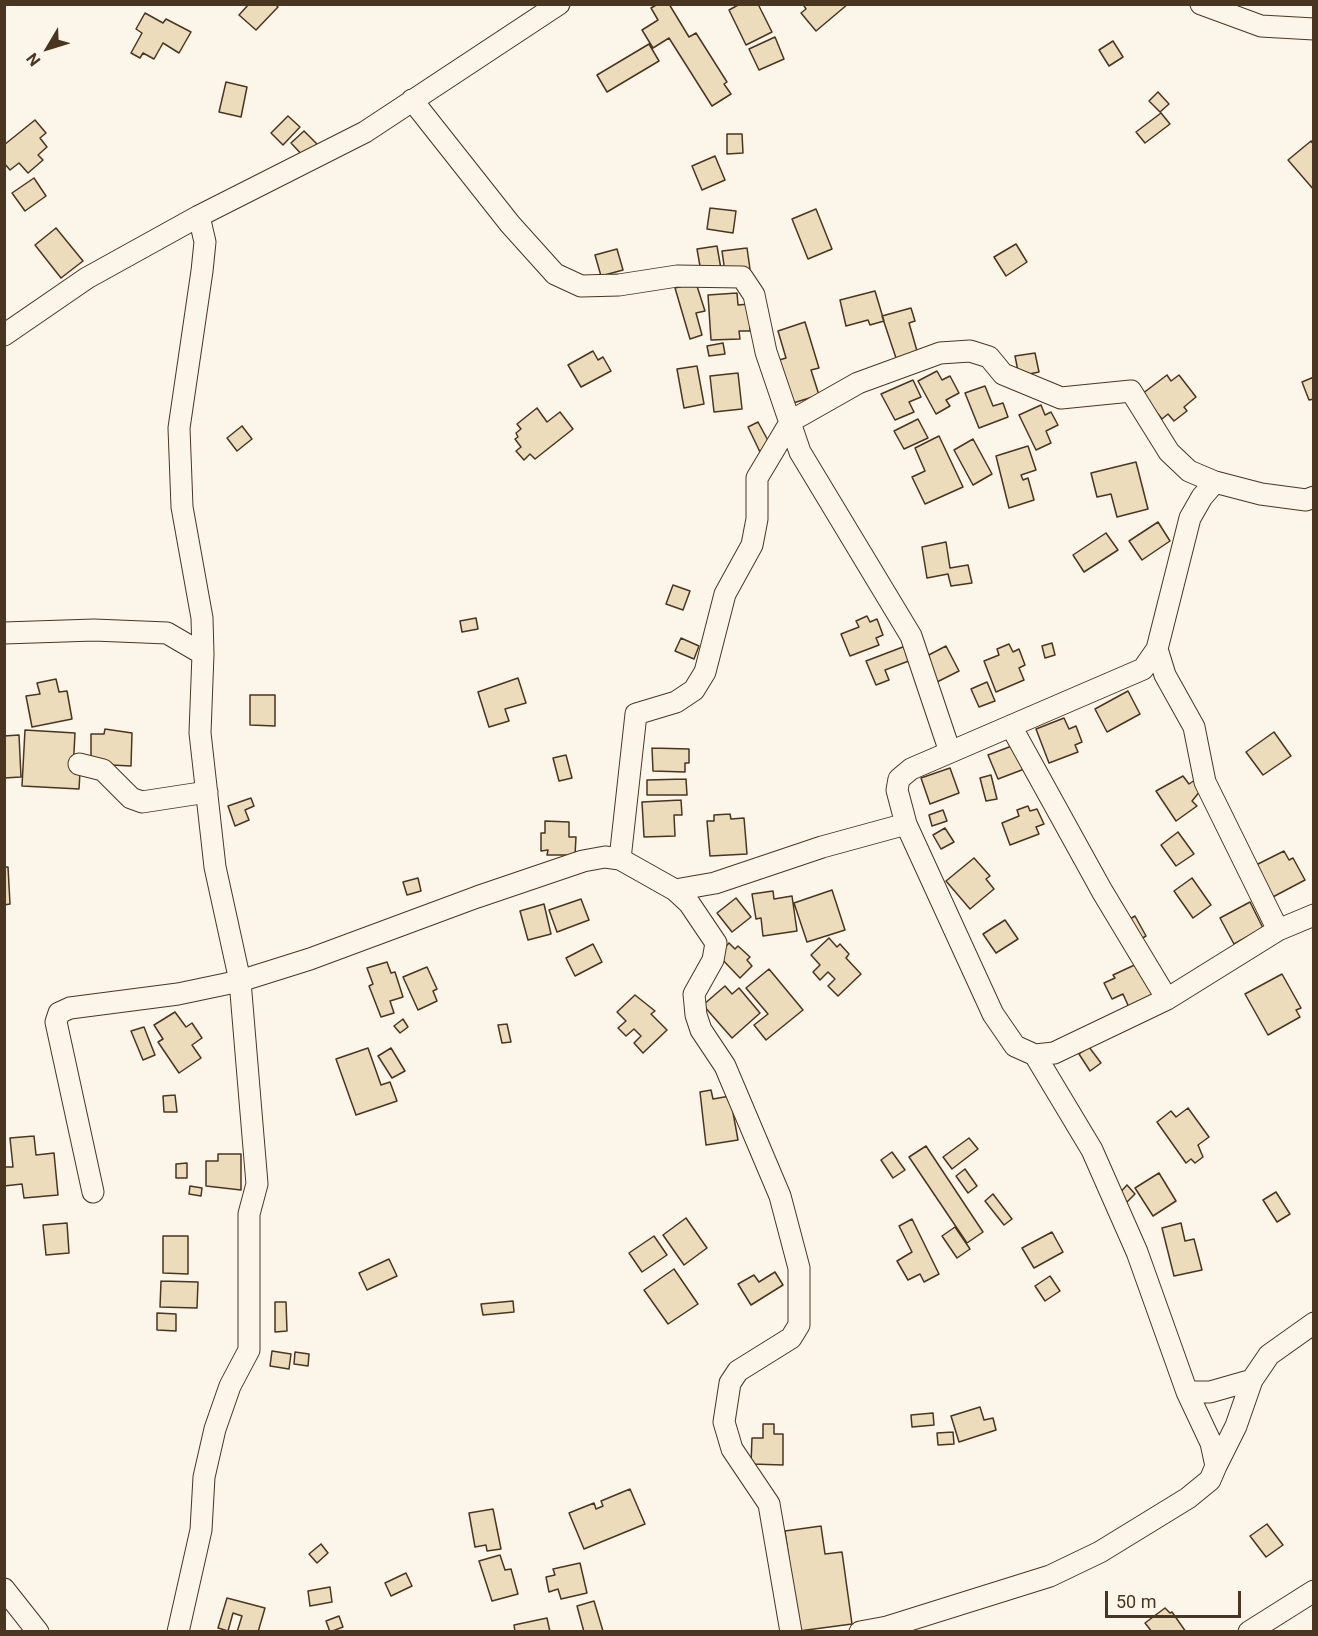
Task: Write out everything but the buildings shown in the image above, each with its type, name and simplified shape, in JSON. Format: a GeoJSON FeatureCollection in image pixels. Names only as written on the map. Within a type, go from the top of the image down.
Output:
{"type":"FeatureCollection","features":[{"type":"Feature","properties":{"kind":"street"},"geometry":{"type":"LineString","coordinates":[[4,335],[87,278],[199,216],[365,132],[559,4]]}},
{"type":"Feature","properties":{"kind":"street"},"geometry":{"type":"LineString","coordinates":[[1202,4],[1261,26],[1314,29]]}},
{"type":"Feature","properties":{"kind":"street"},"geometry":{"type":"LineString","coordinates":[[412,100],[510,225],[555,274],[581,286],[618,285],[677,276],[742,277],[754,295],[766,352],[800,452],[911,636],[950,752]]}},
{"type":"Feature","properties":{"kind":"street"},"geometry":{"type":"LineString","coordinates":[[178,1632],[201,1530],[204,1478],[215,1429],[230,1386],[249,1350],[249,1214],[257,1184],[240,981],[215,867],[200,733],[202,618],[182,507],[179,429],[205,242],[199,216]]}},
{"type":"Feature","properties":{"kind":"street"},"geometry":{"type":"LineString","coordinates":[[620,859],[636,714],[676,702],[694,690],[705,672],[725,594],[752,545],[757,519],[757,478],[790,421],[858,383],[940,353],[970,351],[989,357],[1003,374],[1062,398],[1131,391],[1169,452],[1190,471],[1215,482],[1261,494],[1306,500],[1314,497]]}},
{"type":"Feature","properties":{"kind":"street"},"geometry":{"type":"LineString","coordinates":[[1215,482],[1202,497],[1190,518],[1157,650],[1143,669],[1012,728],[911,769],[899,779],[897,790],[906,824],[993,1014],[1015,1046],[1035,1055],[1054,1053],[1167,999],[1278,930],[1314,915]]}},
{"type":"Feature","properties":{"kind":"street"},"geometry":{"type":"LineString","coordinates":[[4,633],[94,630],[167,633],[203,654]]}},
{"type":"Feature","properties":{"kind":"street"},"geometry":{"type":"LineString","coordinates":[[1157,650],[1165,675],[1194,727],[1205,782],[1278,930]]}},
{"type":"Feature","properties":{"kind":"street"},"geometry":{"type":"LineString","coordinates":[[1012,728],[1102,891],[1167,999]]}},
{"type":"Feature","properties":{"kind":"street"},"geometry":{"type":"LineString","coordinates":[[79,764],[103,770],[131,798],[142,802],[207,792]]}},
{"type":"Feature","properties":{"kind":"street"},"geometry":{"type":"LineString","coordinates":[[675,890],[715,883],[822,847],[906,824]]}},
{"type":"Feature","properties":{"kind":"street"},"geometry":{"type":"LineString","coordinates":[[93,1192],[56,1023],[59,1013],[70,1008],[178,994],[240,981],[310,959],[477,897],[583,861],[605,857],[620,859],[675,890],[688,903],[716,943],[713,960],[694,994],[696,1015],[701,1030],[725,1066],[780,1196],[800,1268],[799,1325],[791,1338],[738,1371],[730,1383],[724,1409],[724,1422],[732,1449],[768,1504],[791,1632]]}},
{"type":"Feature","properties":{"kind":"street"},"geometry":{"type":"LineString","coordinates":[[1035,1055],[1092,1150],[1128,1231],[1187,1392],[1211,1443],[1216,1466]]}},
{"type":"Feature","properties":{"kind":"street"},"geometry":{"type":"LineString","coordinates":[[860,1632],[887,1628],[1050,1576],[1100,1552],[1188,1497],[1210,1480],[1236,1426],[1252,1380],[1269,1355],[1314,1323]]}},
{"type":"Feature","properties":{"kind":"street"},"geometry":{"type":"LineString","coordinates":[[1187,1392],[1210,1392],[1252,1380]]}},
{"type":"Feature","properties":{"kind":"street"},"geometry":{"type":"LineString","coordinates":[[4,1589],[38,1632]]}},
{"type":"Feature","properties":{"kind":"street"},"geometry":{"type":"LineString","coordinates":[[1250,1632],[1314,1591]]}}]}
